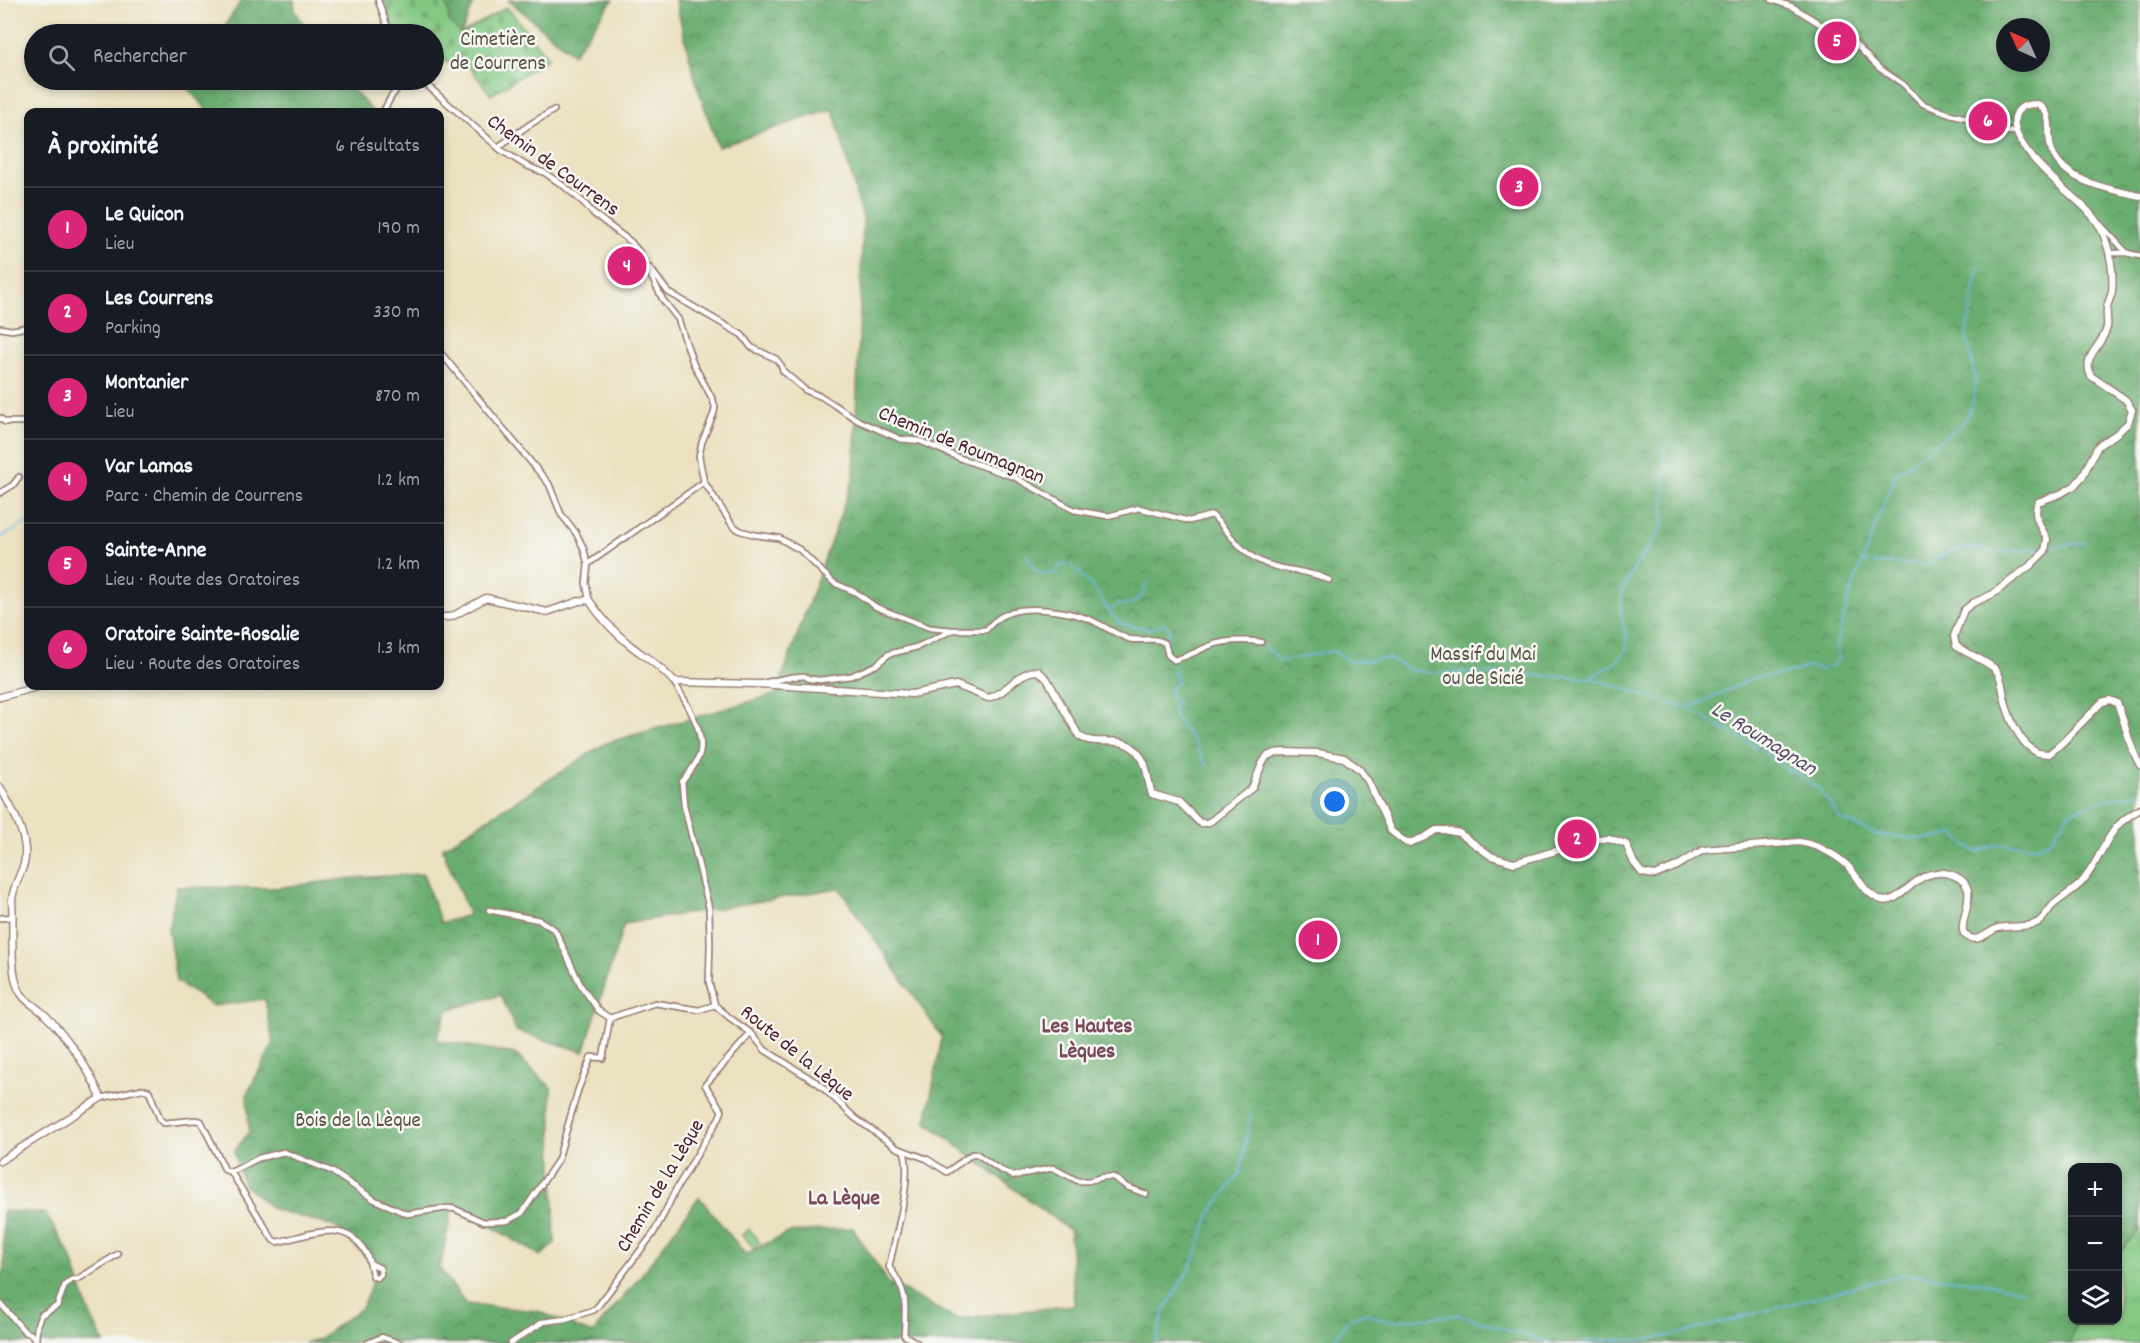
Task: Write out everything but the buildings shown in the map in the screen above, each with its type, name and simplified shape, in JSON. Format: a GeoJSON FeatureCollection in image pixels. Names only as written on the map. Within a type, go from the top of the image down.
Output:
{"type":"FeatureCollection","features":[{"type":"Feature","properties":{"kind":"street"},"geometry":{"type":"LineString","coordinates":[[378,0],[386,24]]}},
{"type":"Feature","properties":{"kind":"street"},"geometry":{"type":"LineString","coordinates":[[1772,0],[1793,7],[1849,38],[1879,68],[1903,84],[1923,104],[1967,118],[1993,128],[1999,133],[2016,131]]}},
{"type":"Feature","properties":{"kind":"street"},"geometry":{"type":"LineString","coordinates":[[385,108],[396,90]]}},
{"type":"Feature","properties":{"kind":"street","name":"Chemin de Courrens"},"geometry":{"type":"LineString","coordinates":[[432,90],[498,147],[525,165],[545,173],[631,242],[646,264],[663,300],[678,319],[693,363],[716,407],[699,456],[704,482],[733,526],[756,535],[779,538],[800,550],[834,583],[855,592],[876,607],[930,628],[986,630],[1001,616],[1012,611],[1032,609],[1089,619],[1126,638],[1138,641],[1160,640],[1165,643],[1168,655],[1174,660],[1187,657],[1211,645],[1239,640],[1261,642]]}},
{"type":"Feature","properties":{"kind":"street"},"geometry":{"type":"LineString","coordinates":[[2127,253],[2044,170],[2016,131],[2014,119],[2019,109],[2030,104],[2042,107],[2049,118],[2052,151],[2067,170],[2098,186],[2140,196]]}},
{"type":"Feature","properties":{"kind":"street"},"geometry":{"type":"LineString","coordinates":[[498,147],[554,110]]}},
{"type":"Feature","properties":{"kind":"street"},"geometry":{"type":"LineString","coordinates":[[2097,222],[2110,253],[2112,282],[2107,310],[2108,325],[2101,341],[2088,359],[2088,364],[2091,376],[2126,400],[2132,410],[2128,423],[2098,446],[2082,477],[2074,486],[2038,502],[2035,511],[2038,523],[2047,539],[2044,551],[2009,583],[1964,610],[1954,636],[1956,646],[1962,651],[1995,668],[2000,677],[2004,699],[2013,723],[2022,739],[2036,753],[2049,754],[2102,702],[2110,700],[2117,703],[2131,751],[2140,765]]}},
{"type":"Feature","properties":{"kind":"street"},"geometry":{"type":"LineString","coordinates":[[2110,253],[2140,256]]}},
{"type":"Feature","properties":{"kind":"street","name":"Chemin de Roumagnan"},"geometry":{"type":"LineString","coordinates":[[646,264],[658,276],[668,292],[742,335],[751,347],[776,359],[783,371],[805,390],[822,397],[859,421],[900,439],[920,441],[1014,477],[1074,510],[1108,516],[1139,508],[1189,521],[1212,515],[1252,557],[1263,563],[1319,575],[1329,580]]}},
{"type":"Feature","properties":{"kind":"street"},"geometry":{"type":"LineString","coordinates":[[0,328],[12,330],[24,328]]}},
{"type":"Feature","properties":{"kind":"street"},"geometry":{"type":"LineString","coordinates":[[444,357],[549,484],[561,514],[576,533],[588,564],[586,583],[589,600],[598,614],[616,634],[663,670],[674,682],[758,684],[912,694],[956,685],[988,698],[999,694],[1027,673],[1038,671],[1047,679],[1079,735],[1087,740],[1120,741],[1131,746],[1140,754],[1144,763],[1152,794],[1179,802],[1200,823],[1211,821],[1252,788],[1262,764],[1271,754],[1284,752],[1328,754],[1344,758],[1359,769],[1368,781],[1391,831],[1405,842],[1409,843],[1425,837],[1436,830],[1445,830],[1459,833],[1491,856],[1514,863],[1597,839],[1609,838],[1626,844],[1642,873],[1655,875],[1677,866],[1703,850],[1743,845],[1805,843],[1842,861],[1873,897],[1886,902],[1894,900],[1910,885],[1927,875],[1948,873],[1963,879],[1969,896],[1962,926],[1963,932],[1967,937],[1974,939],[1997,928],[2035,924],[2042,919],[2052,906],[2082,882],[2114,829],[2124,819],[2140,809]]}},
{"type":"Feature","properties":{"kind":"street"},"geometry":{"type":"LineString","coordinates":[[0,418],[5,422],[24,422]]}},
{"type":"Feature","properties":{"kind":"street"},"geometry":{"type":"LineString","coordinates":[[0,493],[13,485],[19,477]]}},
{"type":"Feature","properties":{"kind":"street"},"geometry":{"type":"LineString","coordinates":[[588,564],[704,482]]}},
{"type":"Feature","properties":{"kind":"street"},"geometry":{"type":"LineString","coordinates":[[444,616],[451,617],[486,598],[547,612],[589,600]]}},
{"type":"Feature","properties":{"kind":"street"},"geometry":{"type":"LineString","coordinates":[[758,684],[791,677],[804,676],[820,680],[851,676],[876,665],[889,654],[917,647],[953,630]]}},
{"type":"Feature","properties":{"kind":"street","name":"Route de la Lèque"},"geometry":{"type":"LineString","coordinates":[[674,682],[691,714],[700,739],[700,752],[692,769],[682,782],[684,805],[709,909],[709,982],[715,1005],[751,1033],[765,1050],[819,1084],[855,1118],[904,1151],[927,1159],[947,1172],[972,1154],[977,1154],[996,1168],[1013,1176],[1053,1168],[1078,1181],[1113,1177],[1146,1194]]}},
{"type":"Feature","properties":{"kind":"street"},"geometry":{"type":"LineString","coordinates":[[0,697],[26,690]]}},
{"type":"Feature","properties":{"kind":"street"},"geometry":{"type":"LineString","coordinates":[[0,787],[18,823],[24,846],[23,864],[13,892],[14,959],[18,988],[25,999],[45,1014],[73,1049],[100,1098]]}},
{"type":"Feature","properties":{"kind":"street"},"geometry":{"type":"LineString","coordinates":[[489,910],[539,920],[555,930],[581,986],[599,1011],[610,1018]]}},
{"type":"Feature","properties":{"kind":"street"},"geometry":{"type":"LineString","coordinates":[[0,918],[13,917]]}},
{"type":"Feature","properties":{"kind":"street"},"geometry":{"type":"LineString","coordinates":[[610,1018],[655,1003],[699,1010],[715,1005]]}},
{"type":"Feature","properties":{"kind":"street"},"geometry":{"type":"LineString","coordinates":[[231,1172],[259,1158],[284,1152],[331,1171],[375,1200],[407,1214],[448,1208],[484,1222],[507,1221],[522,1213],[558,1160],[578,1090],[591,1057],[603,1058],[610,1018]]}},
{"type":"Feature","properties":{"kind":"street","name":"Chemin de la Lèque"},"geometry":{"type":"LineString","coordinates":[[510,1343],[543,1322],[565,1319],[594,1310],[627,1269],[653,1234],[675,1191],[722,1111],[705,1084],[751,1033]]}},
{"type":"Feature","properties":{"kind":"street"},"geometry":{"type":"LineString","coordinates":[[0,1161],[100,1098],[142,1089],[149,1091],[164,1124],[201,1121],[225,1170],[231,1172],[273,1240],[277,1242],[324,1230],[335,1231],[355,1240],[367,1254],[370,1263]]}},
{"type":"Feature","properties":{"kind":"street"},"geometry":{"type":"LineString","coordinates":[[904,1151],[907,1161],[904,1196],[889,1267],[903,1287],[906,1304],[904,1335],[916,1343]]}},
{"type":"Feature","properties":{"kind":"street"},"geometry":{"type":"LineString","coordinates":[[36,1341],[41,1315],[57,1306],[65,1286],[71,1280],[78,1279],[118,1254]]}},
{"type":"Feature","properties":{"kind":"street"},"geometry":{"type":"LineString","coordinates":[[0,1303],[36,1341]]}},
{"type":"Feature","properties":{"kind":"street"},"geometry":{"type":"LineString","coordinates":[[368,1343],[382,1337],[399,1343]]}},
{"type":"Feature","properties":{"kind":"green space"},"geometry":{"type":"Polygon","coordinates":[[[242,0],[294,0],[295,11],[304,24],[226,24],[242,0]]]}},
{"type":"Feature","properties":{"kind":"green space","name":"Cimetière de Courrens"},"geometry":{"type":"Polygon","coordinates":[[[379,0],[446,0],[450,22],[461,34],[507,7],[548,58],[491,95],[470,68],[444,62],[444,24],[390,24],[379,0]]]}},
{"type":"Feature","properties":{"kind":"green space"},"geometry":{"type":"Polygon","coordinates":[[[446,0],[475,0],[461,34],[450,22],[446,0]]]}},
{"type":"Feature","properties":{"kind":"green space"},"geometry":{"type":"Polygon","coordinates":[[[508,0],[613,0],[573,54],[508,0]]]}},
{"type":"Feature","properties":{"kind":"green space","name":"Massif du Mai ou de Sicié"},"geometry":{"type":"Polygon","coordinates":[[[675,0],[2140,0],[2140,1227],[2122,1250],[2122,1163],[2068,1163],[2068,1325],[2076,1325],[2069,1343],[304,1343],[319,1339],[362,1307],[378,1268],[336,1227],[273,1209],[243,1184],[234,1152],[249,1132],[247,1094],[273,1044],[265,999],[213,1006],[176,981],[168,928],[177,887],[277,888],[353,878],[423,874],[441,923],[469,915],[442,848],[606,743],[776,694],[854,477],[863,219],[833,109],[718,147],[696,82],[675,0]],[[839,888],[624,924],[584,1052],[516,1031],[501,995],[448,1010],[436,1040],[515,1054],[551,1087],[555,1243],[541,1256],[453,1204],[440,1269],[466,1304],[538,1311],[592,1334],[640,1277],[699,1197],[745,1254],[790,1232],[853,1228],[888,1282],[956,1319],[1074,1305],[1070,1231],[926,1122],[942,1037],[839,888]]]}},
{"type":"Feature","properties":{"kind":"green space"},"geometry":{"type":"Polygon","coordinates":[[[189,90],[353,90],[369,108],[205,108],[189,90]]]}},
{"type":"Feature","properties":{"kind":"green space"},"geometry":{"type":"Polygon","coordinates":[[[3,1211],[45,1213],[71,1256],[89,1312],[104,1343],[0,1343],[0,1274],[4,1270],[3,1211]]]}},
{"type":"Feature","properties":{"kind":"green space"},"geometry":{"type":"Polygon","coordinates":[[[2140,1227],[2140,1343],[2069,1343],[2068,1340],[2076,1325],[2122,1325],[2122,1250],[2140,1227]]]}},
{"type":"Feature","properties":{"kind":"green space"},"geometry":{"type":"Polygon","coordinates":[[[749,1229],[760,1243],[754,1248],[742,1235],[749,1229]]]}},
{"type":"Feature","properties":{"kind":"waterway","name":"Le Roumagnan"},"geometry":{"type":"LineString","coordinates":[[1692,707],[1756,677],[1784,674],[1808,667],[1821,669],[1831,667],[1839,659],[1836,646],[1849,597],[1895,474],[1963,423],[1973,404],[1976,380],[1966,336],[1979,267]]}},
{"type":"Feature","properties":{"kind":"waterway","name":"Le Roumagnan"},"geometry":{"type":"LineString","coordinates":[[1590,678],[1618,661],[1626,651],[1627,639],[1621,615],[1622,591],[1635,567],[1663,527],[1665,444]]}},
{"type":"Feature","properties":{"kind":"waterway"},"geometry":{"type":"LineString","coordinates":[[0,538],[24,524]]}},
{"type":"Feature","properties":{"kind":"waterway","name":"Le Roumagnan"},"geometry":{"type":"LineString","coordinates":[[2047,547],[2085,543]]}},
{"type":"Feature","properties":{"kind":"waterway","name":"Le Roumagnan"},"geometry":{"type":"LineString","coordinates":[[1874,563],[1926,565],[1949,552],[1969,547],[1997,553],[2042,548]]}},
{"type":"Feature","properties":{"kind":"waterway"},"geometry":{"type":"LineString","coordinates":[[1027,555],[1034,569],[1041,573],[1056,573],[1062,563],[1069,564],[1100,596],[1109,611],[1121,624],[1150,629],[1165,623],[1169,629],[1167,645]]}},
{"type":"Feature","properties":{"kind":"waterway","name":"Le Roumagnan"},"geometry":{"type":"LineString","coordinates":[[1861,562],[1869,562]]}},
{"type":"Feature","properties":{"kind":"waterway"},"geometry":{"type":"LineString","coordinates":[[1110,610],[1118,604],[1126,605],[1136,601],[1145,593],[1145,586],[1149,583]]}},
{"type":"Feature","properties":{"kind":"waterway","name":"Le Roumagnan"},"geometry":{"type":"LineString","coordinates":[[1264,646],[1280,661],[1333,651],[1351,662],[1388,658],[1408,669],[1431,673]]}},
{"type":"Feature","properties":{"kind":"waterway"},"geometry":{"type":"LineString","coordinates":[[1176,662],[1173,671],[1178,679],[1170,696],[1177,703],[1173,709],[1175,717],[1193,740],[1206,765]]}},
{"type":"Feature","properties":{"kind":"waterway","name":"Le Roumagnan"},"geometry":{"type":"LineString","coordinates":[[1437,673],[1590,678],[1690,708],[1756,747],[1819,789],[1841,819],[1878,835],[1926,839],[1955,834],[1969,848],[1978,852],[1998,844],[2038,846],[2051,840],[2069,813],[2095,802],[2140,793]]}},
{"type":"Feature","properties":{"kind":"waterway"},"geometry":{"type":"LineString","coordinates":[[1156,1343],[1163,1314],[1192,1264],[1211,1212],[1240,1173],[1251,1114]]}},
{"type":"Feature","properties":{"kind":"waterway"},"geometry":{"type":"LineString","coordinates":[[1577,1343],[1599,1340],[1641,1340],[1675,1335],[1903,1274],[1985,1283],[2022,1291]]}},
{"type":"Feature","properties":{"kind":"waterway"},"geometry":{"type":"LineString","coordinates":[[1331,1343],[1350,1318],[1365,1313],[1387,1321],[1460,1315],[1550,1343]]}},
{"type":"Feature","properties":{"kind":"place","name":"Sainte-Anne"},"geometry":{"type":"Point","coordinates":[1837,41]}},
{"type":"Feature","properties":{"kind":"place","name":"Oratoire Sainte-Rosalie"},"geometry":{"type":"Point","coordinates":[1988,121]}},
{"type":"Feature","properties":{"kind":"place","name":"Montanier"},"geometry":{"type":"Point","coordinates":[1519,187]}},
{"type":"Feature","properties":{"kind":"place","name":"Var Lamas"},"geometry":{"type":"Point","coordinates":[627,266]}},
{"type":"Feature","properties":{"kind":"place","name":"Les Courrens"},"geometry":{"type":"Point","coordinates":[1577,839]}},
{"type":"Feature","properties":{"kind":"place","name":"Le Quicon"},"geometry":{"type":"Point","coordinates":[1318,940]}},
{"type":"Feature","properties":{"kind":"district","name":"Les Hautes Lèques"},"geometry":{"type":"Point","coordinates":[1087,1036]}},
{"type":"Feature","properties":{"kind":"district","name":"La Lèque"},"geometry":{"type":"Point","coordinates":[844,1196]}},
{"type":"Feature","properties":{"kind":"park label","name":"Bois de la Lèque"},"geometry":{"type":"Point","coordinates":[358,1119]}}]}
